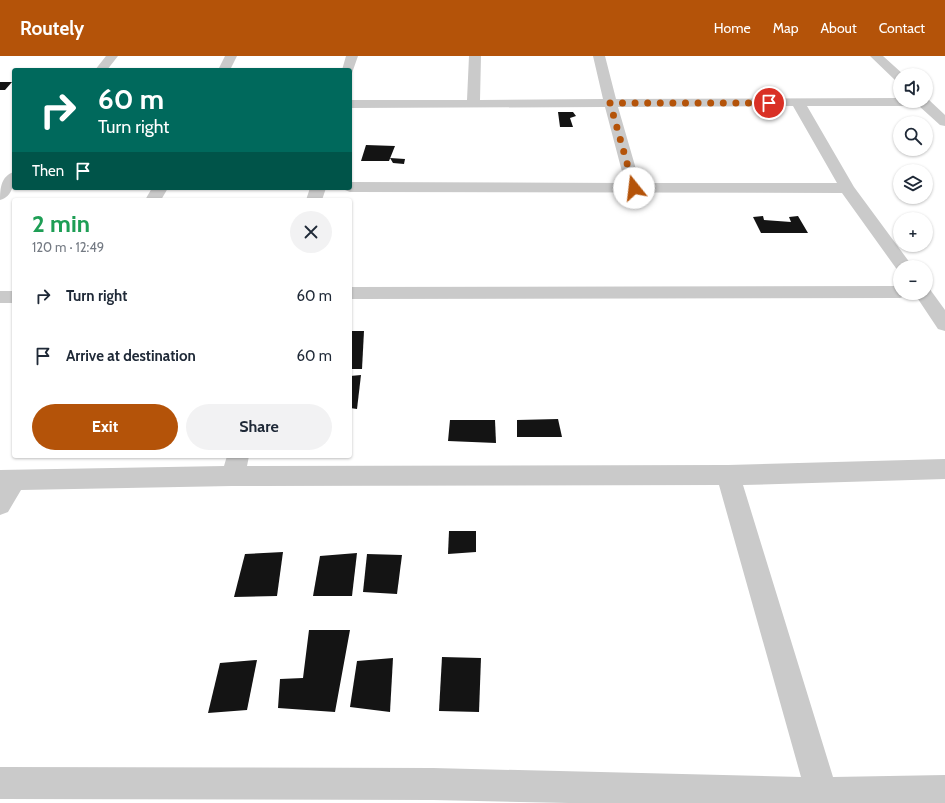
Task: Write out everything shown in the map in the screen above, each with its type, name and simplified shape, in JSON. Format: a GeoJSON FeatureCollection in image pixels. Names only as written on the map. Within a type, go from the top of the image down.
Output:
{"type":"FeatureCollection","features":[{"type":"Feature","properties":{"kind":"street"},"geometry":{"type":"LineString","coordinates":[[103,68],[112,56]]}},
{"type":"Feature","properties":{"kind":"street"},"geometry":{"type":"LineString","coordinates":[[225,68],[231,56]]}},
{"type":"Feature","properties":{"kind":"street"},"geometry":{"type":"LineString","coordinates":[[349,68],[352,56]]}},
{"type":"Feature","properties":{"kind":"street"},"geometry":{"type":"LineString","coordinates":[[472,104],[475,56]]}},
{"type":"Feature","properties":{"kind":"street"},"geometry":{"type":"LineString","coordinates":[[599,56],[610,103],[634,188]]}},
{"type":"Feature","properties":{"kind":"street"},"geometry":{"type":"LineString","coordinates":[[876,56],[893,72]]}},
{"type":"Feature","properties":{"kind":"street"},"geometry":{"type":"LineString","coordinates":[[352,104],[893,102]]}},
{"type":"Feature","properties":{"kind":"street"},"geometry":{"type":"LineString","coordinates":[[798,103],[847,188],[899,260]]}},
{"type":"Feature","properties":{"kind":"street"},"geometry":{"type":"LineString","coordinates":[[929,108],[945,122]]}},
{"type":"Feature","properties":{"kind":"street"},"geometry":{"type":"LineString","coordinates":[[0,195],[12,180]]}},
{"type":"Feature","properties":{"kind":"street"},"geometry":{"type":"LineString","coordinates":[[352,187],[847,188]]}},
{"type":"Feature","properties":{"kind":"street"},"geometry":{"type":"LineString","coordinates":[[352,293],[893,292]]}},
{"type":"Feature","properties":{"kind":"street"},"geometry":{"type":"LineString","coordinates":[[0,298],[12,297]]}},
{"type":"Feature","properties":{"kind":"street"},"geometry":{"type":"LineString","coordinates":[[928,300],[945,324]]}},
{"type":"Feature","properties":{"kind":"street"},"geometry":{"type":"LineString","coordinates":[[0,504],[7,480],[235,466],[728,475],[945,469]]}},
{"type":"Feature","properties":{"kind":"street"},"geometry":{"type":"LineString","coordinates":[[728,475],[824,798]]}},
{"type":"Feature","properties":{"kind":"street"},"geometry":{"type":"LineString","coordinates":[[0,783],[441,784],[824,798],[945,791]]}},
{"type":"Feature","properties":{"kind":"building"},"geometry":{"type":"Polygon","coordinates":[[[0,82],[12,82],[5,90],[0,90],[0,82]]]}},
{"type":"Feature","properties":{"kind":"building"},"geometry":{"type":"Polygon","coordinates":[[[558,112],[573,112],[576,116],[570,118],[573,127],[560,127],[558,112]]]}},
{"type":"Feature","properties":{"kind":"building"},"geometry":{"type":"Polygon","coordinates":[[[366,145],[395,146],[389,161],[361,161],[366,145]]]}},
{"type":"Feature","properties":{"kind":"building"},"geometry":{"type":"Polygon","coordinates":[[[390,158],[405,159],[404,164],[393,163],[390,158]]]}},
{"type":"Feature","properties":{"kind":"building"},"geometry":{"type":"Polygon","coordinates":[[[763,216],[764,220],[791,222],[789,217],[798,216],[808,233],[761,233],[753,217],[763,216]]]}},
{"type":"Feature","properties":{"kind":"building"},"geometry":{"type":"Polygon","coordinates":[[[352,331],[364,331],[362,369],[352,369],[352,331]]]}},
{"type":"Feature","properties":{"kind":"building"},"geometry":{"type":"Polygon","coordinates":[[[361,375],[357,409],[352,408],[352,376],[361,375]]]}},
{"type":"Feature","properties":{"kind":"building"},"geometry":{"type":"Polygon","coordinates":[[[558,419],[562,437],[517,437],[517,420],[558,419]]]}},
{"type":"Feature","properties":{"kind":"building"},"geometry":{"type":"Polygon","coordinates":[[[450,420],[495,420],[496,443],[448,441],[450,420]]]}},
{"type":"Feature","properties":{"kind":"building"},"geometry":{"type":"Polygon","coordinates":[[[449,531],[476,531],[476,552],[448,554],[449,531]]]}},
{"type":"Feature","properties":{"kind":"building"},"geometry":{"type":"Polygon","coordinates":[[[283,552],[277,596],[234,597],[245,554],[283,552]]]}},
{"type":"Feature","properties":{"kind":"building"},"geometry":{"type":"Polygon","coordinates":[[[357,553],[352,596],[313,596],[320,556],[357,553]]]}},
{"type":"Feature","properties":{"kind":"building"},"geometry":{"type":"Polygon","coordinates":[[[367,554],[402,555],[397,594],[363,592],[367,554]]]}},
{"type":"Feature","properties":{"kind":"building"},"geometry":{"type":"Polygon","coordinates":[[[309,630],[350,630],[335,712],[278,708],[280,679],[303,678],[309,630]]]}},
{"type":"Feature","properties":{"kind":"building"},"geometry":{"type":"Polygon","coordinates":[[[442,657],[481,658],[479,712],[439,711],[442,657]]]}},
{"type":"Feature","properties":{"kind":"building"},"geometry":{"type":"Polygon","coordinates":[[[393,658],[390,712],[350,707],[357,661],[393,658]]]}},
{"type":"Feature","properties":{"kind":"building"},"geometry":{"type":"Polygon","coordinates":[[[257,660],[247,710],[208,713],[220,663],[257,660]]]}},
{"type":"Feature","properties":{"kind":"route"},"geometry":{"type":"LineString","coordinates":[[634,188],[610,103],[769,103]]}}]}
